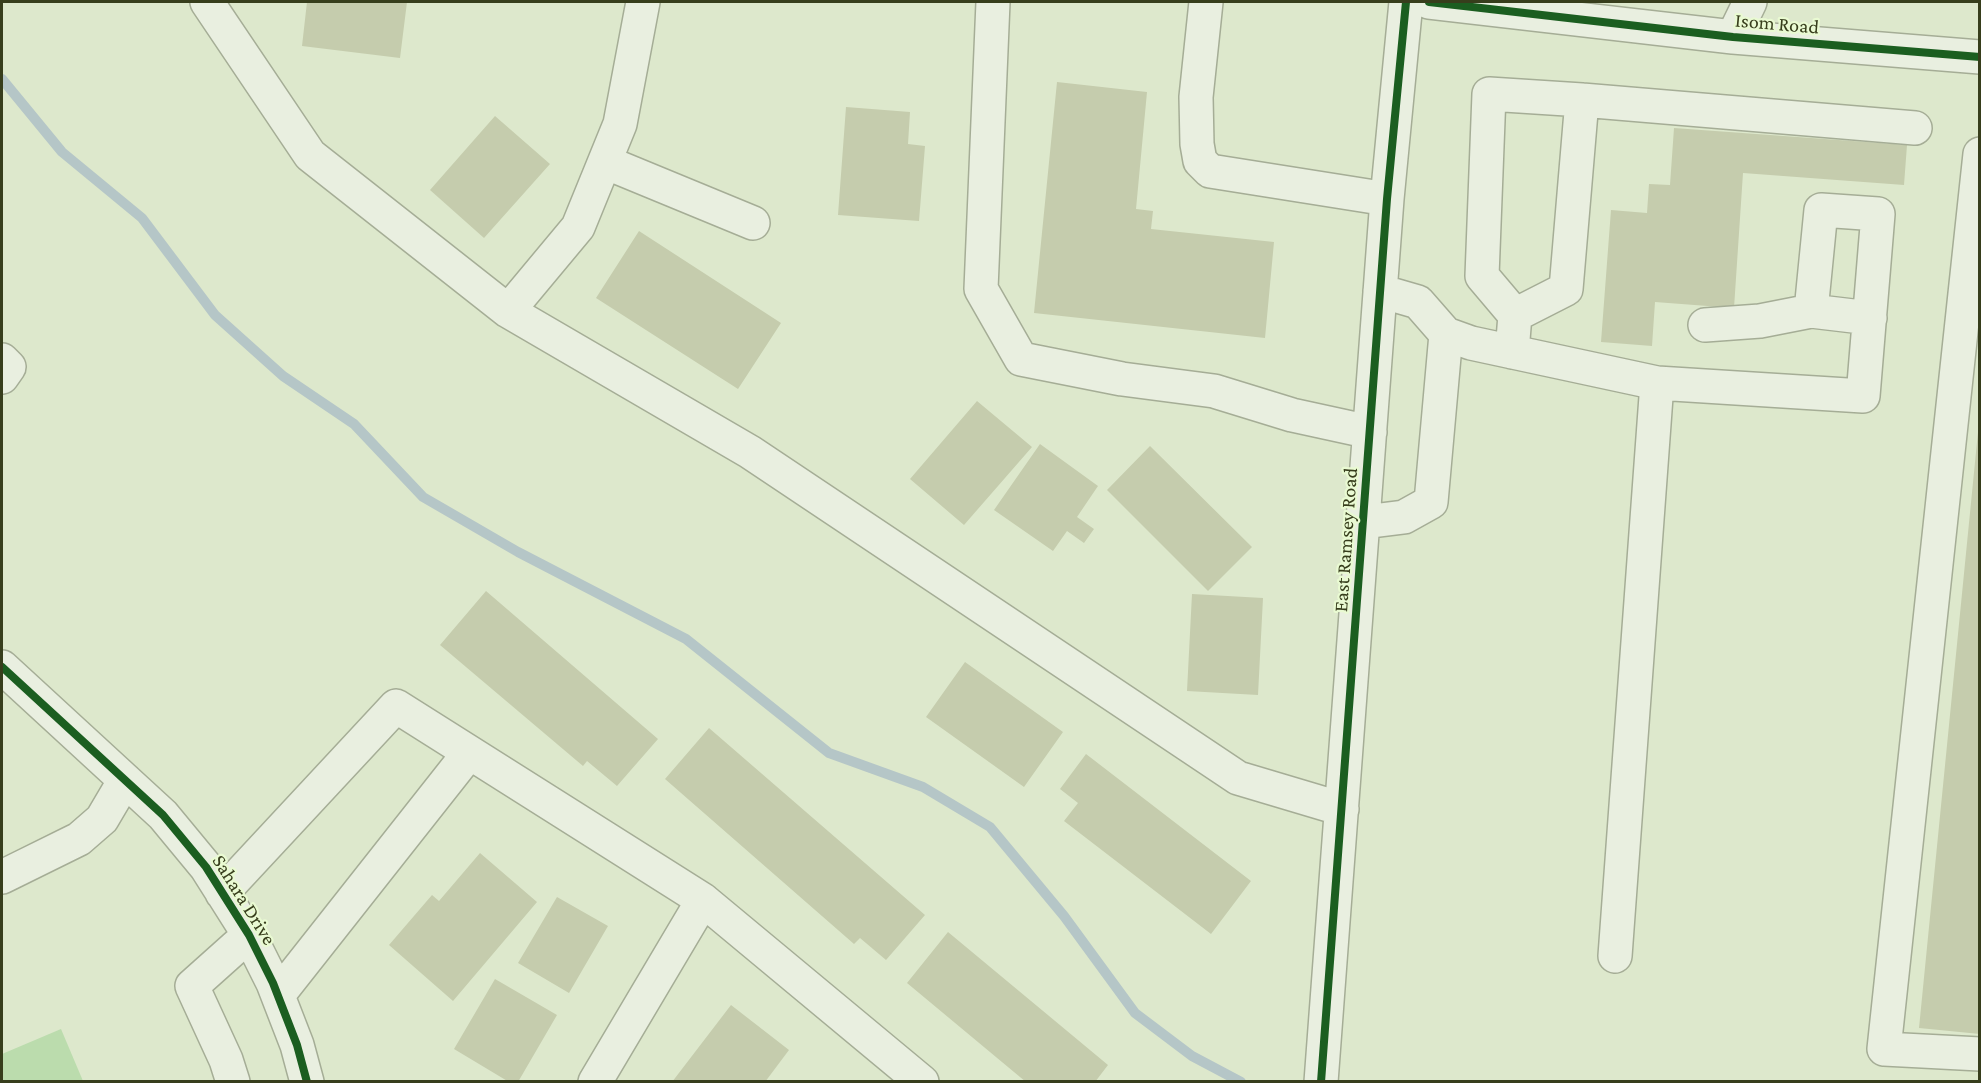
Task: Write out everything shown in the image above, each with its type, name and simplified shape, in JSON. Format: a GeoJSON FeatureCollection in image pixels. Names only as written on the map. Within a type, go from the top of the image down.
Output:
{"type":"FeatureCollection","features":[{"type":"Feature","properties":{"kind":"street"},"geometry":{"type":"LineString","coordinates":[[207,2],[310,155],[508,311],[750,452],[1238,778],[1342,809]]}},
{"type":"Feature","properties":{"kind":"street"},"geometry":{"type":"LineString","coordinates":[[508,311],[578,227],[620,124],[643,2]]}},
{"type":"Feature","properties":{"kind":"street"},"geometry":{"type":"LineString","coordinates":[[993,2],[981,289],[1021,359],[1122,379],[1214,392],[1292,415],[1370,432]]}},
{"type":"Feature","properties":{"kind":"street"},"geometry":{"type":"LineString","coordinates":[[1206,2],[1196,97],[1197,144],[1200,161],[1210,171],[1387,199]]}},
{"type":"Feature","properties":{"kind":"street","name":"East Ramsey Road"},"geometry":{"type":"LineString","coordinates":[[1321,1082],[1387,199],[1406,2]]}},
{"type":"Feature","properties":{"kind":"street","name":"Isom Road"},"geometry":{"type":"LineString","coordinates":[[1429,2],[1733,37],[1980,57]]}},
{"type":"Feature","properties":{"kind":"street"},"geometry":{"type":"LineString","coordinates":[[1733,37],[1750,2]]}},
{"type":"Feature","properties":{"kind":"street"},"geometry":{"type":"LineString","coordinates":[[1512,352],[1515,315],[1482,276],[1489,94],[1915,128]]}},
{"type":"Feature","properties":{"kind":"street"},"geometry":{"type":"LineString","coordinates":[[1515,315],[1566,289],[1582,100]]}},
{"type":"Feature","properties":{"kind":"street"},"geometry":{"type":"LineString","coordinates":[[1980,154],[1884,1049],[1980,1054]]}},
{"type":"Feature","properties":{"kind":"street"},"geometry":{"type":"LineString","coordinates":[[605,162],[753,223]]}},
{"type":"Feature","properties":{"kind":"street"},"geometry":{"type":"LineString","coordinates":[[1380,291],[1418,302],[1446,334],[1471,343],[1512,352],[1657,383],[1863,396],[1878,214],[1821,210],[1811,311]]}},
{"type":"Feature","properties":{"kind":"street"},"geometry":{"type":"LineString","coordinates":[[1705,325],[1760,321],[1811,311],[1870,318]]}},
{"type":"Feature","properties":{"kind":"street"},"geometry":{"type":"LineString","coordinates":[[1364,522],[1404,516],[1431,502],[1446,334]]}},
{"type":"Feature","properties":{"kind":"street"},"geometry":{"type":"LineString","coordinates":[[2,360],[9,367],[2,377]]}},
{"type":"Feature","properties":{"kind":"street"},"geometry":{"type":"LineString","coordinates":[[1615,956],[1657,383]]}},
{"type":"Feature","properties":{"kind":"street","name":"Sahara Drive"},"geometry":{"type":"LineString","coordinates":[[2,667],[164,815],[206,867],[249,934],[278,994],[307,1082]]}},
{"type":"Feature","properties":{"kind":"street"},"geometry":{"type":"LineString","coordinates":[[222,893],[396,706],[703,900],[922,1082]]}},
{"type":"Feature","properties":{"kind":"street"},"geometry":{"type":"LineString","coordinates":[[278,994],[469,753]]}},
{"type":"Feature","properties":{"kind":"street"},"geometry":{"type":"LineString","coordinates":[[2,876],[79,839],[102,819],[125,780]]}},
{"type":"Feature","properties":{"kind":"street"},"geometry":{"type":"LineString","coordinates":[[595,1082],[703,900]]}},
{"type":"Feature","properties":{"kind":"street"},"geometry":{"type":"LineString","coordinates":[[233,1082],[226,1060],[192,986],[249,934]]}},
{"type":"Feature","properties":{"kind":"green space"},"geometry":{"type":"Polygon","coordinates":[[[61,1029],[83,1081],[2,1081],[2,1054],[61,1029]]]}},
{"type":"Feature","properties":{"kind":"building"},"geometry":{"type":"Polygon","coordinates":[[[307,2],[407,2],[400,58],[302,46],[307,2]]]}},
{"type":"Feature","properties":{"kind":"building"},"geometry":{"type":"Polygon","coordinates":[[[1057,82],[1147,92],[1136,209],[1153,211],[1151,229],[1274,242],[1265,338],[1034,313],[1057,82]]]}},
{"type":"Feature","properties":{"kind":"building"},"geometry":{"type":"Polygon","coordinates":[[[846,107],[910,112],[908,144],[925,146],[919,221],[838,215],[846,107]]]}},
{"type":"Feature","properties":{"kind":"building"},"geometry":{"type":"Polygon","coordinates":[[[495,116],[550,164],[484,238],[430,190],[495,116]]]}},
{"type":"Feature","properties":{"kind":"building"},"geometry":{"type":"Polygon","coordinates":[[[1674,128],[1907,145],[1904,185],[1743,173],[1734,308],[1655,302],[1652,346],[1601,342],[1611,210],[1647,213],[1649,184],[1670,185],[1674,128]]]}},
{"type":"Feature","properties":{"kind":"building"},"geometry":{"type":"Polygon","coordinates":[[[639,231],[781,323],[738,389],[596,298],[639,231]]]}},
{"type":"Feature","properties":{"kind":"building"},"geometry":{"type":"Polygon","coordinates":[[[977,401],[1032,447],[964,525],[910,479],[977,401]]]}},
{"type":"Feature","properties":{"kind":"building"},"geometry":{"type":"Polygon","coordinates":[[[1978,432],[1980,432],[1980,1034],[1919,1028],[1978,432]]]}},
{"type":"Feature","properties":{"kind":"building"},"geometry":{"type":"Polygon","coordinates":[[[1040,444],[1098,486],[1077,517],[1094,529],[1084,543],[1067,531],[1053,551],[994,510],[1040,444]]]}},
{"type":"Feature","properties":{"kind":"building"},"geometry":{"type":"Polygon","coordinates":[[[1150,446],[1252,547],[1208,591],[1107,490],[1150,446]]]}},
{"type":"Feature","properties":{"kind":"building"},"geometry":{"type":"Polygon","coordinates":[[[486,591],[658,739],[617,786],[587,761],[583,766],[440,645],[486,591]]]}},
{"type":"Feature","properties":{"kind":"building"},"geometry":{"type":"Polygon","coordinates":[[[1192,594],[1263,598],[1258,695],[1187,691],[1192,594]]]}},
{"type":"Feature","properties":{"kind":"building"},"geometry":{"type":"Polygon","coordinates":[[[965,662],[1063,732],[1024,787],[926,717],[965,662]]]}},
{"type":"Feature","properties":{"kind":"building"},"geometry":{"type":"Polygon","coordinates":[[[709,728],[925,915],[886,960],[860,938],[854,944],[665,779],[709,728]]]}},
{"type":"Feature","properties":{"kind":"building"},"geometry":{"type":"Polygon","coordinates":[[[1086,754],[1251,881],[1211,934],[1064,821],[1078,803],[1060,789],[1086,754]]]}},
{"type":"Feature","properties":{"kind":"building"},"geometry":{"type":"Polygon","coordinates":[[[480,853],[537,902],[453,1001],[389,945],[432,895],[439,901],[480,853]]]}},
{"type":"Feature","properties":{"kind":"building"},"geometry":{"type":"Polygon","coordinates":[[[557,897],[608,926],[569,993],[518,963],[557,897]]]}},
{"type":"Feature","properties":{"kind":"building"},"geometry":{"type":"Polygon","coordinates":[[[948,932],[1108,1065],[1095,1082],[1026,1082],[907,983],[948,932]]]}},
{"type":"Feature","properties":{"kind":"building"},"geometry":{"type":"Polygon","coordinates":[[[495,979],[557,1015],[518,1082],[509,1082],[454,1049],[495,979]]]}},
{"type":"Feature","properties":{"kind":"building"},"geometry":{"type":"Polygon","coordinates":[[[731,1005],[789,1050],[765,1082],[672,1082],[731,1005]]]}},
{"type":"Feature","properties":{"kind":"waterway"},"geometry":{"type":"LineString","coordinates":[[2,79],[62,152],[142,218],[215,315],[283,376],[354,424],[423,497],[518,552],[686,639],[829,753],[923,787],[990,827],[1064,916],[1135,1013],[1192,1056],[1241,1082]]}},
{"type":"Feature","properties":{"kind":"cycle path"},"geometry":{"type":"LineString","coordinates":[[1321,1082],[1387,199],[1406,2]]}},
{"type":"Feature","properties":{"kind":"cycle path"},"geometry":{"type":"LineString","coordinates":[[1429,2],[1733,37],[1980,57]]}},
{"type":"Feature","properties":{"kind":"cycle path"},"geometry":{"type":"LineString","coordinates":[[2,667],[163,815],[206,867],[249,935],[273,983],[297,1045],[307,1082]]}}]}
